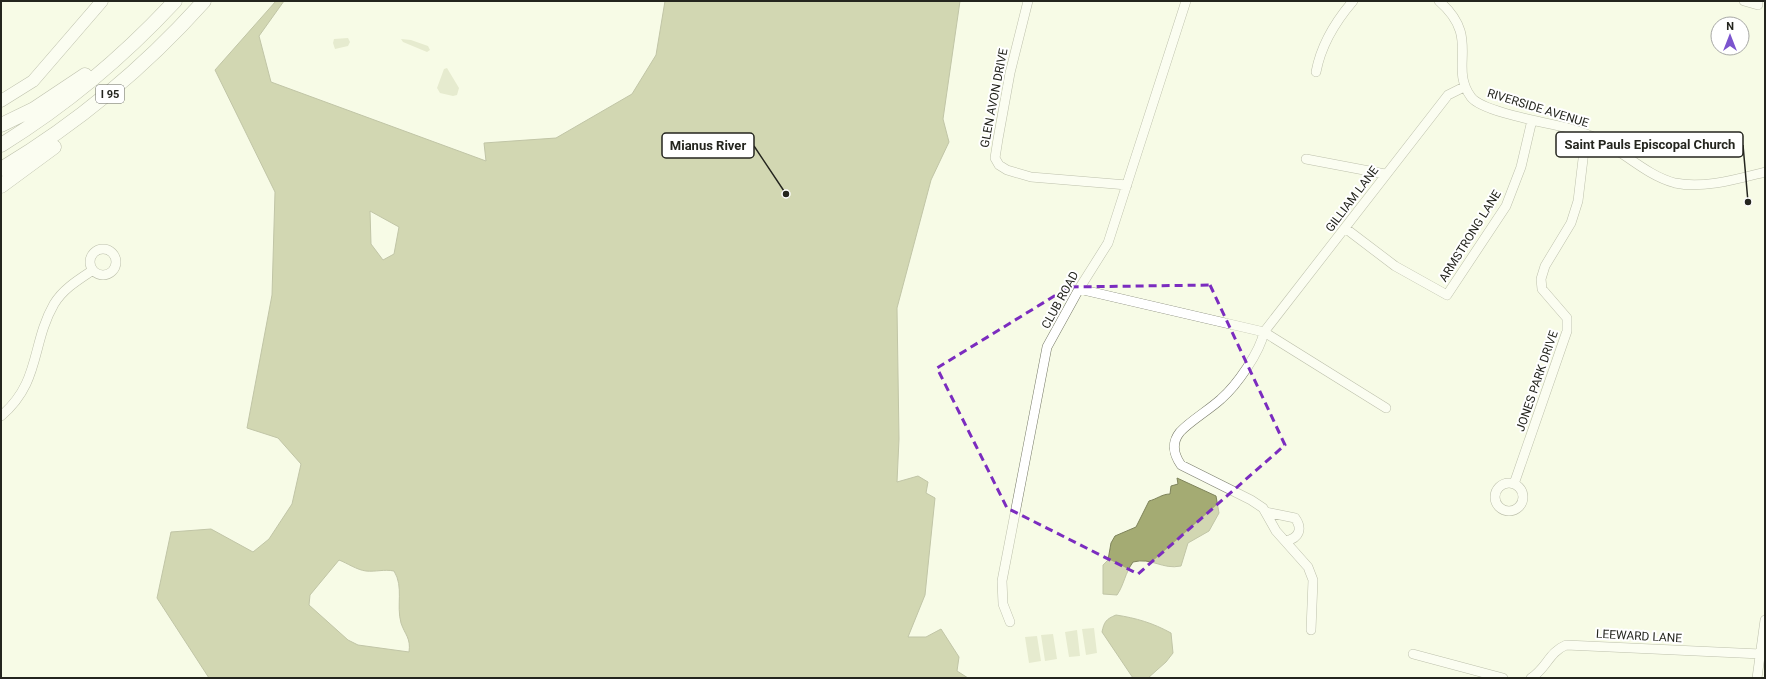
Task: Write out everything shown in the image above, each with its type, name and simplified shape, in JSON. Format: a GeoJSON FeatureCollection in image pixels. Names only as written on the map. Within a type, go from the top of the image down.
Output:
{"type":"FeatureCollection","features":[{"type":"Feature","properties":{"kind":"highway","name":"I 95"},"geometry":{"type":"LineString","coordinates":[[1,145],[43,118],[86,86],[126,51],[175,1]]}},
{"type":"Feature","properties":{"kind":"highway","name":"I 95"},"geometry":{"type":"LineString","coordinates":[[1,169],[67,127],[110,94],[150,58],[204,1]]}},
{"type":"Feature","properties":{"kind":"highway"},"geometry":{"type":"LineString","coordinates":[[1,125],[34,109],[69,87],[164,13]]}},
{"type":"Feature","properties":{"kind":"highway"},"geometry":{"type":"LineString","coordinates":[[1,186],[79,128],[128,89],[187,20]]}},
{"type":"Feature","properties":{"kind":"main road"},"geometry":{"type":"LineString","coordinates":[[1,101],[33,81],[102,1]]}},
{"type":"Feature","properties":{"kind":"street","name":"GLEN AVON DRIVE"},"geometry":{"type":"LineString","coordinates":[[1028,1],[1010,73],[995,158],[999,165],[1007,170],[1031,177],[1127,185]]}},
{"type":"Feature","properties":{"kind":"street","name":"CLUB ROAD"},"geometry":{"type":"LineString","coordinates":[[1010,622],[1003,604],[1002,581],[1047,347],[1079,289],[1108,243],[1186,1]]}},
{"type":"Feature","properties":{"kind":"street"},"geometry":{"type":"LineString","coordinates":[[1316,72],[1318,58],[1325,43],[1341,16],[1353,1]]}},
{"type":"Feature","properties":{"kind":"street"},"geometry":{"type":"LineString","coordinates":[[1439,1],[1458,21],[1462,35],[1464,87]]}},
{"type":"Feature","properties":{"kind":"street"},"geometry":{"type":"LineString","coordinates":[[1744,1],[1758,3]]}},
{"type":"Feature","properties":{"kind":"street","name":"RIVERSIDE AVENUE"},"geometry":{"type":"LineString","coordinates":[[1464,87],[1472,99],[1492,109],[1586,134],[1602,141],[1653,174],[1674,183],[1699,184],[1765,172]]}},
{"type":"Feature","properties":{"kind":"street","name":"GILLIAM LANE"},"geometry":{"type":"LineString","coordinates":[[1266,512],[1263,508],[1251,500],[1181,465],[1174,456],[1175,442],[1180,432],[1222,398],[1239,377],[1262,343],[1264,332],[1385,174],[1448,95],[1464,87]]}},
{"type":"Feature","properties":{"kind":"street","name":"ARMSTRONG LANE"},"geometry":{"type":"LineString","coordinates":[[1345,228],[1396,266],[1447,295],[1506,206],[1521,167],[1532,120]]}},
{"type":"Feature","properties":{"kind":"street","name":"JONES PARK DRIVE"},"geometry":{"type":"LineString","coordinates":[[1514,484],[1567,331],[1567,318],[1542,289],[1541,279],[1545,266],[1571,223],[1578,201],[1586,134]]}},
{"type":"Feature","properties":{"kind":"street"},"geometry":{"type":"LineString","coordinates":[[1306,159],[1385,174]]}},
{"type":"Feature","properties":{"kind":"street"},"geometry":{"type":"LineString","coordinates":[[1,416],[26,387],[44,328],[54,304],[70,286],[93,270]]}},
{"type":"Feature","properties":{"kind":"street"},"geometry":{"type":"LineString","coordinates":[[1079,289],[1264,332],[1386,408]]}},
{"type":"Feature","properties":{"kind":"street"},"geometry":{"type":"LineString","coordinates":[[1266,512],[1276,531],[1308,567],[1313,580],[1311,630]]}},
{"type":"Feature","properties":{"kind":"street"},"geometry":{"type":"LineString","coordinates":[[1266,512],[1294,518],[1298,523],[1300,529],[1298,536],[1294,539],[1286,541]]}},
{"type":"Feature","properties":{"kind":"street"},"geometry":{"type":"LineString","coordinates":[[1757,678],[1765,620]]}},
{"type":"Feature","properties":{"kind":"street","name":"LEEWARD LANE"},"geometry":{"type":"LineString","coordinates":[[1531,678],[1541,671],[1554,651],[1566,645],[1761,654]]}},
{"type":"Feature","properties":{"kind":"street"},"geometry":{"type":"LineString","coordinates":[[1413,654],[1503,678]]}},
{"type":"Feature","properties":{"kind":"highlighted area"},"geometry":{"type":"Polygon","coordinates":[[[1210,285],[1285,445],[1138,574],[1007,508],[937,368],[1069,287],[1210,285]]]}},
{"type":"Feature","properties":{"kind":"shaded area"},"geometry":{"type":"Polygon","coordinates":[[[276,1],[284,1],[259,36],[271,82],[486,161],[484,143],[556,138],[632,94],[656,55],[665,1],[960,1],[943,119],[949,142],[931,180],[897,308],[899,439],[897,482],[918,476],[928,482],[926,493],[935,498],[925,595],[908,637],[926,637],[941,629],[959,657],[957,671],[968,678],[209,678],[157,598],[171,532],[211,529],[253,552],[269,539],[292,504],[301,464],[278,438],[247,428],[272,295],[275,192],[215,70],[276,1]],[[370,211],[371,244],[383,260],[394,254],[399,227],[370,211]],[[339,560],[310,595],[309,605],[348,640],[358,645],[409,652],[408,640],[401,623],[399,610],[399,583],[394,571],[363,570],[339,560]]]}},
{"type":"Feature","properties":{"kind":"shaded area"},"geometry":{"type":"Polygon","coordinates":[[[348,38],[350,42],[348,46],[335,49],[333,43],[334,39],[348,38]]]}},
{"type":"Feature","properties":{"kind":"shaded area"},"geometry":{"type":"Polygon","coordinates":[[[401,39],[411,40],[428,46],[430,50],[427,52],[403,42],[401,39]]]}},
{"type":"Feature","properties":{"kind":"shaded area"},"geometry":{"type":"Polygon","coordinates":[[[447,68],[459,88],[457,95],[453,96],[440,93],[437,88],[444,69],[447,68]]]}},
{"type":"Feature","properties":{"kind":"shaded area"},"geometry":{"type":"Polygon","coordinates":[[[1177,478],[1216,496],[1219,513],[1209,531],[1188,543],[1181,566],[1174,567],[1146,561],[1133,562],[1117,595],[1103,594],[1103,565],[1108,560],[1111,543],[1115,536],[1136,527],[1149,501],[1170,494],[1171,486],[1178,484],[1177,478]]]}},
{"type":"Feature","properties":{"kind":"shaded area"},"geometry":{"type":"Polygon","coordinates":[[[1116,615],[1144,621],[1171,633],[1173,653],[1166,662],[1148,678],[1133,678],[1102,632],[1106,621],[1116,615]]]}},
{"type":"Feature","properties":{"kind":"shaded area"},"geometry":{"type":"Polygon","coordinates":[[[1094,628],[1097,653],[1086,655],[1082,629],[1094,628]]]}},
{"type":"Feature","properties":{"kind":"shaded area"},"geometry":{"type":"Polygon","coordinates":[[[1077,630],[1080,656],[1069,657],[1065,632],[1077,630]]]}},
{"type":"Feature","properties":{"kind":"shaded area"},"geometry":{"type":"Polygon","coordinates":[[[1053,634],[1057,659],[1045,661],[1041,635],[1053,634]]]}},
{"type":"Feature","properties":{"kind":"shaded area"},"geometry":{"type":"Polygon","coordinates":[[[1037,636],[1041,661],[1029,663],[1025,637],[1037,636]]]}},
{"type":"Feature","properties":{"kind":"place","name":"Mianus River"},"geometry":{"type":"Point","coordinates":[786,194]}},
{"type":"Feature","properties":{"kind":"place","name":"Saint Pauls Episcopal Church"},"geometry":{"type":"Point","coordinates":[1748,202]}}]}
